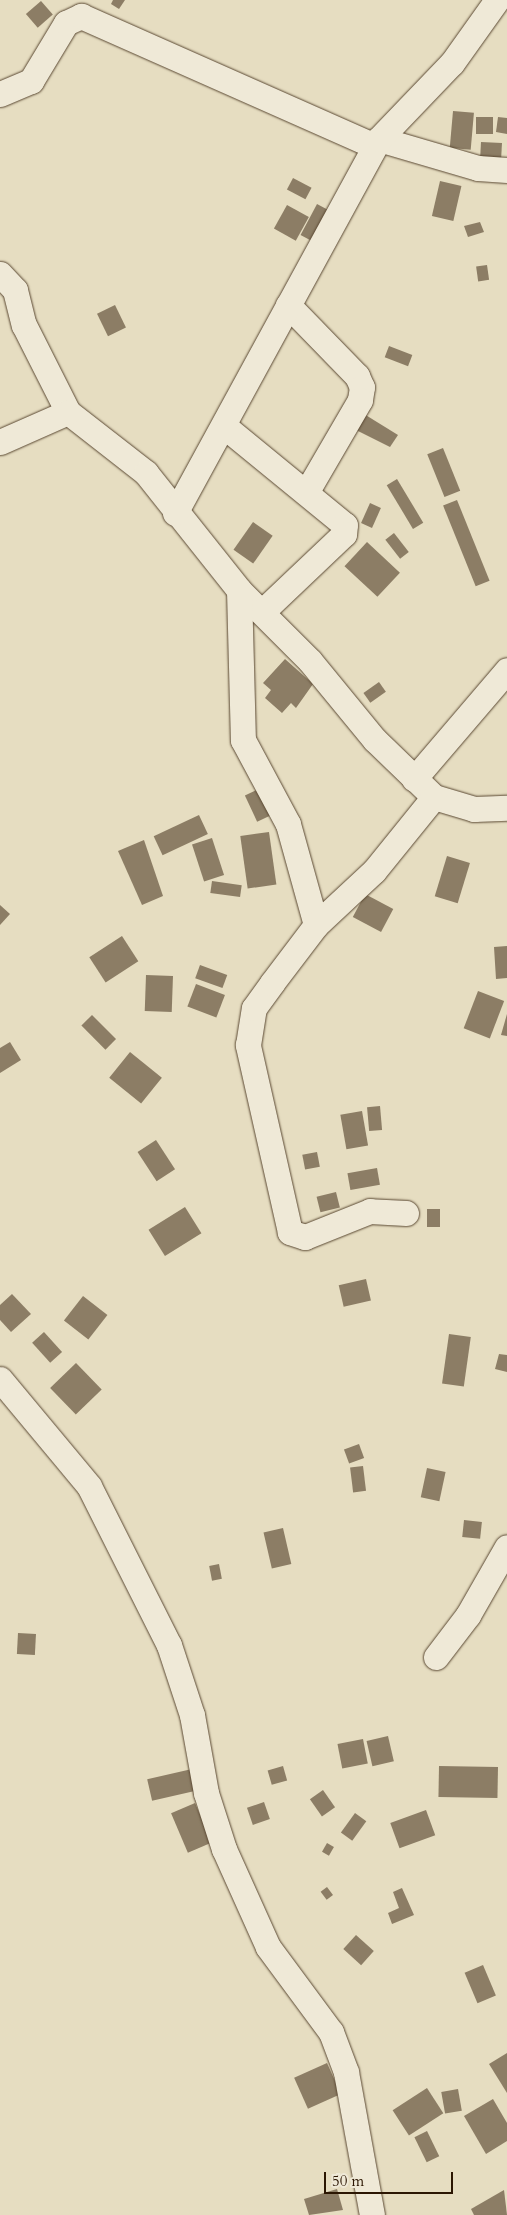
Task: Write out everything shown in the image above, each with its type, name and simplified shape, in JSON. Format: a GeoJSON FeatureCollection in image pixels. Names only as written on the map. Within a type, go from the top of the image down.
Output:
{"type":"FeatureCollection","features":[{"type":"Feature","properties":{"kind":"street"},"geometry":{"type":"LineString","coordinates":[[175,513],[377,142],[452,63],[497,0]]}},
{"type":"Feature","properties":{"kind":"street"},"geometry":{"type":"LineString","coordinates":[[0,94],[31,81],[66,23],[81,16],[377,142],[478,168],[507,170]]}},
{"type":"Feature","properties":{"kind":"street"},"geometry":{"type":"LineString","coordinates":[[0,274],[15,290],[24,325],[68,412],[146,474],[175,513],[239,590],[263,611],[414,779],[434,797],[474,809],[507,808]]}},
{"type":"Feature","properties":{"kind":"street"},"geometry":{"type":"LineString","coordinates":[[288,305],[362,387],[360,400],[307,491]]}},
{"type":"Feature","properties":{"kind":"street"},"geometry":{"type":"LineString","coordinates":[[0,442],[68,412]]}},
{"type":"Feature","properties":{"kind":"street"},"geometry":{"type":"LineString","coordinates":[[224,426],[340,518],[344,534],[263,611]]}},
{"type":"Feature","properties":{"kind":"street"},"geometry":{"type":"LineString","coordinates":[[239,590],[243,740],[288,824],[316,925]]}},
{"type":"Feature","properties":{"kind":"street"},"geometry":{"type":"LineString","coordinates":[[414,779],[507,670]]}},
{"type":"Feature","properties":{"kind":"street"},"geometry":{"type":"LineString","coordinates":[[406,1213],[370,1211],[300,1238],[287,1225],[248,1045],[254,1008],[316,925],[374,870],[434,797]]}},
{"type":"Feature","properties":{"kind":"street"},"geometry":{"type":"LineString","coordinates":[[0,1379],[89,1486],[169,1645],[192,1715],[206,1793],[224,1849],[268,1947],[326,2025],[346,2072],[372,2215]]}},
{"type":"Feature","properties":{"kind":"street"},"geometry":{"type":"LineString","coordinates":[[436,1657],[468,1615],[507,1547]]}},
{"type":"Feature","properties":{"kind":"building"},"geometry":{"type":"Polygon","coordinates":[[[113,0],[125,0],[119,9],[111,4],[113,0]]]}},
{"type":"Feature","properties":{"kind":"building"},"geometry":{"type":"Polygon","coordinates":[[[41,1],[53,15],[38,28],[26,14],[41,1]]]}},
{"type":"Feature","properties":{"kind":"building"},"geometry":{"type":"Polygon","coordinates":[[[453,111],[474,113],[471,150],[450,148],[453,111]]]}},
{"type":"Feature","properties":{"kind":"building"},"geometry":{"type":"Polygon","coordinates":[[[476,117],[493,117],[493,134],[476,134],[476,117]]]}},
{"type":"Feature","properties":{"kind":"building"},"geometry":{"type":"Polygon","coordinates":[[[498,117],[507,118],[507,134],[496,132],[498,117]]]}},
{"type":"Feature","properties":{"kind":"building"},"geometry":{"type":"Polygon","coordinates":[[[481,142],[502,143],[501,162],[480,161],[481,142]]]}},
{"type":"Feature","properties":{"kind":"building"},"geometry":{"type":"Polygon","coordinates":[[[293,178],[312,188],[305,199],[287,189],[293,178]]]}},
{"type":"Feature","properties":{"kind":"building"},"geometry":{"type":"Polygon","coordinates":[[[440,181],[461,186],[453,221],[432,216],[440,181]]]}},
{"type":"Feature","properties":{"kind":"building"},"geometry":{"type":"Polygon","coordinates":[[[317,204],[332,212],[316,243],[301,235],[317,204]]]}},
{"type":"Feature","properties":{"kind":"building"},"geometry":{"type":"Polygon","coordinates":[[[287,205],[309,217],[296,241],[274,229],[287,205]]]}},
{"type":"Feature","properties":{"kind":"building"},"geometry":{"type":"Polygon","coordinates":[[[480,222],[484,232],[468,237],[464,226],[480,222]]]}},
{"type":"Feature","properties":{"kind":"building"},"geometry":{"type":"Polygon","coordinates":[[[487,265],[489,280],[478,281],[476,267],[487,265]]]}},
{"type":"Feature","properties":{"kind":"building"},"geometry":{"type":"Polygon","coordinates":[[[115,305],[126,327],[108,336],[97,314],[115,305]]]}},
{"type":"Feature","properties":{"kind":"building"},"geometry":{"type":"Polygon","coordinates":[[[389,346],[412,355],[408,366],[385,357],[389,346]]]}},
{"type":"Feature","properties":{"kind":"building"},"geometry":{"type":"Polygon","coordinates":[[[364,414],[398,435],[390,447],[354,429],[364,414]]]}},
{"type":"Feature","properties":{"kind":"building"},"geometry":{"type":"Polygon","coordinates":[[[443,448],[460,491],[444,497],[427,454],[443,448]]]}},
{"type":"Feature","properties":{"kind":"building"},"geometry":{"type":"Polygon","coordinates":[[[397,479],[423,523],[413,529],[387,485],[397,479]]]}},
{"type":"Feature","properties":{"kind":"building"},"geometry":{"type":"Polygon","coordinates":[[[457,500],[490,581],[476,586],[443,506],[457,500]]]}},
{"type":"Feature","properties":{"kind":"building"},"geometry":{"type":"Polygon","coordinates":[[[370,503],[381,508],[372,528],[361,523],[370,503]]]}},
{"type":"Feature","properties":{"kind":"building"},"geometry":{"type":"Polygon","coordinates":[[[253,522],[273,536],[253,564],[233,550],[253,522]]]}},
{"type":"Feature","properties":{"kind":"building"},"geometry":{"type":"Polygon","coordinates":[[[394,533],[409,552],[400,559],[385,540],[394,533]]]}},
{"type":"Feature","properties":{"kind":"building"},"geometry":{"type":"Polygon","coordinates":[[[367,542],[400,573],[377,597],[344,566],[367,542]]]}},
{"type":"Feature","properties":{"kind":"building"},"geometry":{"type":"Polygon","coordinates":[[[285,659],[313,684],[296,708],[291,703],[282,713],[265,698],[271,690],[263,683],[285,659]]]}},
{"type":"Feature","properties":{"kind":"building"},"geometry":{"type":"Polygon","coordinates":[[[379,682],[386,692],[370,703],[363,693],[379,682]]]}},
{"type":"Feature","properties":{"kind":"building"},"geometry":{"type":"Polygon","coordinates":[[[263,787],[275,813],[257,822],[245,795],[263,787]]]}},
{"type":"Feature","properties":{"kind":"building"},"geometry":{"type":"Polygon","coordinates":[[[199,815],[208,834],[163,855],[154,836],[199,815]]]}},
{"type":"Feature","properties":{"kind":"building"},"geometry":{"type":"Polygon","coordinates":[[[269,832],[276,884],[248,889],[240,836],[269,832]]]}},
{"type":"Feature","properties":{"kind":"building"},"geometry":{"type":"Polygon","coordinates":[[[212,838],[224,875],[204,882],[192,844],[212,838]]]}},
{"type":"Feature","properties":{"kind":"building"},"geometry":{"type":"Polygon","coordinates":[[[144,840],[163,896],[142,905],[118,851],[144,840]]]}},
{"type":"Feature","properties":{"kind":"building"},"geometry":{"type":"Polygon","coordinates":[[[447,856],[470,863],[458,903],[435,896],[447,856]]]}},
{"type":"Feature","properties":{"kind":"building"},"geometry":{"type":"Polygon","coordinates":[[[212,881],[242,885],[240,897],[210,893],[212,881]]]}},
{"type":"Feature","properties":{"kind":"building"},"geometry":{"type":"Polygon","coordinates":[[[365,894],[393,909],[381,932],[353,917],[365,894]]]}},
{"type":"Feature","properties":{"kind":"building"},"geometry":{"type":"Polygon","coordinates":[[[0,905],[10,914],[0,925],[0,905]]]}},
{"type":"Feature","properties":{"kind":"building"},"geometry":{"type":"Polygon","coordinates":[[[122,936],[138,961],[106,982],[89,957],[122,936]]]}},
{"type":"Feature","properties":{"kind":"building"},"geometry":{"type":"Polygon","coordinates":[[[507,946],[507,978],[496,979],[494,947],[507,946]]]}},
{"type":"Feature","properties":{"kind":"building"},"geometry":{"type":"Polygon","coordinates":[[[200,965],[227,975],[222,988],[195,978],[200,965]]]}},
{"type":"Feature","properties":{"kind":"building"},"geometry":{"type":"Polygon","coordinates":[[[146,975],[173,976],[172,1012],[145,1011],[146,975]]]}},
{"type":"Feature","properties":{"kind":"building"},"geometry":{"type":"Polygon","coordinates":[[[196,984],[225,995],[216,1018],[187,1006],[196,984]]]}},
{"type":"Feature","properties":{"kind":"building"},"geometry":{"type":"Polygon","coordinates":[[[478,991],[504,1001],[490,1038],[464,1028],[478,991]]]}},
{"type":"Feature","properties":{"kind":"building"},"geometry":{"type":"Polygon","coordinates":[[[507,1014],[507,1036],[501,1035],[507,1014]]]}},
{"type":"Feature","properties":{"kind":"building"},"geometry":{"type":"Polygon","coordinates":[[[92,1015],[116,1039],[105,1050],[81,1026],[92,1015]]]}},
{"type":"Feature","properties":{"kind":"building"},"geometry":{"type":"Polygon","coordinates":[[[10,1042],[21,1060],[0,1073],[0,1048],[10,1042]]]}},
{"type":"Feature","properties":{"kind":"building"},"geometry":{"type":"Polygon","coordinates":[[[130,1052],[162,1078],[141,1103],[109,1078],[130,1052]]]}},
{"type":"Feature","properties":{"kind":"building"},"geometry":{"type":"Polygon","coordinates":[[[380,1106],[382,1130],[369,1131],[367,1107],[380,1106]]]}},
{"type":"Feature","properties":{"kind":"building"},"geometry":{"type":"Polygon","coordinates":[[[362,1111],[368,1145],[346,1149],[340,1115],[362,1111]]]}},
{"type":"Feature","properties":{"kind":"building"},"geometry":{"type":"Polygon","coordinates":[[[156,1140],[175,1169],[157,1181],[138,1152],[156,1140]]]}},
{"type":"Feature","properties":{"kind":"building"},"geometry":{"type":"Polygon","coordinates":[[[317,1152],[320,1167],[305,1170],[302,1155],[317,1152]]]}},
{"type":"Feature","properties":{"kind":"building"},"geometry":{"type":"Polygon","coordinates":[[[377,1168],[380,1185],[350,1190],[347,1173],[377,1168]]]}},
{"type":"Feature","properties":{"kind":"building"},"geometry":{"type":"Polygon","coordinates":[[[336,1192],[340,1208],[320,1212],[317,1197],[336,1192]]]}},
{"type":"Feature","properties":{"kind":"building"},"geometry":{"type":"Polygon","coordinates":[[[185,1207],[201,1233],[165,1256],[149,1230],[185,1207]]]}},
{"type":"Feature","properties":{"kind":"building"},"geometry":{"type":"Polygon","coordinates":[[[427,1209],[440,1209],[440,1227],[427,1227],[427,1209]]]}},
{"type":"Feature","properties":{"kind":"building"},"geometry":{"type":"Polygon","coordinates":[[[366,1279],[371,1300],[344,1307],[339,1285],[366,1279]]]}},
{"type":"Feature","properties":{"kind":"building"},"geometry":{"type":"Polygon","coordinates":[[[12,1294],[31,1314],[11,1332],[0,1320],[0,1305],[12,1294]]]}},
{"type":"Feature","properties":{"kind":"building"},"geometry":{"type":"Polygon","coordinates":[[[83,1296],[107,1315],[88,1340],[64,1320],[83,1296]]]}},
{"type":"Feature","properties":{"kind":"building"},"geometry":{"type":"Polygon","coordinates":[[[44,1332],[62,1352],[50,1363],[32,1343],[44,1332]]]}},
{"type":"Feature","properties":{"kind":"building"},"geometry":{"type":"Polygon","coordinates":[[[449,1334],[471,1337],[464,1387],[442,1384],[449,1334]]]}},
{"type":"Feature","properties":{"kind":"building"},"geometry":{"type":"Polygon","coordinates":[[[499,1354],[507,1355],[507,1372],[495,1369],[499,1354]]]}},
{"type":"Feature","properties":{"kind":"building"},"geometry":{"type":"Polygon","coordinates":[[[76,1363],[102,1390],[76,1415],[50,1388],[76,1363]]]}},
{"type":"Feature","properties":{"kind":"building"},"geometry":{"type":"Polygon","coordinates":[[[359,1444],[364,1458],[349,1464],[344,1449],[359,1444]]]}},
{"type":"Feature","properties":{"kind":"building"},"geometry":{"type":"Polygon","coordinates":[[[363,1466],[366,1491],[353,1492],[350,1468],[363,1466]]]}},
{"type":"Feature","properties":{"kind":"building"},"geometry":{"type":"Polygon","coordinates":[[[427,1468],[446,1472],[439,1501],[421,1497],[427,1468]]]}},
{"type":"Feature","properties":{"kind":"building"},"geometry":{"type":"Polygon","coordinates":[[[464,1520],[482,1522],[480,1539],[462,1537],[464,1520]]]}},
{"type":"Feature","properties":{"kind":"building"},"geometry":{"type":"Polygon","coordinates":[[[283,1528],[291,1564],[272,1569],[264,1532],[283,1528]]]}},
{"type":"Feature","properties":{"kind":"building"},"geometry":{"type":"Polygon","coordinates":[[[219,1564],[222,1579],[212,1581],[209,1566],[219,1564]]]}},
{"type":"Feature","properties":{"kind":"building"},"geometry":{"type":"Polygon","coordinates":[[[18,1633],[36,1634],[35,1655],[17,1654],[18,1633]]]}},
{"type":"Feature","properties":{"kind":"building"},"geometry":{"type":"Polygon","coordinates":[[[388,1736],[394,1761],[372,1766],[367,1741],[388,1736]]]}},
{"type":"Feature","properties":{"kind":"building"},"geometry":{"type":"Polygon","coordinates":[[[363,1739],[368,1764],[342,1769],[337,1744],[363,1739]]]}},
{"type":"Feature","properties":{"kind":"building"},"geometry":{"type":"Polygon","coordinates":[[[283,1766],[287,1780],[272,1785],[268,1770],[283,1766]]]}},
{"type":"Feature","properties":{"kind":"building"},"geometry":{"type":"Polygon","coordinates":[[[439,1766],[498,1767],[497,1798],[438,1797],[439,1766]]]}},
{"type":"Feature","properties":{"kind":"building"},"geometry":{"type":"Polygon","coordinates":[[[192,1769],[197,1790],[152,1801],[147,1779],[192,1769]]]}},
{"type":"Feature","properties":{"kind":"building"},"geometry":{"type":"Polygon","coordinates":[[[323,1790],[335,1807],[322,1816],[310,1799],[323,1790]]]}},
{"type":"Feature","properties":{"kind":"building"},"geometry":{"type":"Polygon","coordinates":[[[264,1802],[270,1819],[253,1825],[247,1808],[264,1802]]]}},
{"type":"Feature","properties":{"kind":"building"},"geometry":{"type":"Polygon","coordinates":[[[195,1803],[212,1843],[188,1853],[171,1813],[195,1803]]]}},
{"type":"Feature","properties":{"kind":"building"},"geometry":{"type":"Polygon","coordinates":[[[426,1810],[435,1835],[400,1848],[390,1823],[426,1810]]]}},
{"type":"Feature","properties":{"kind":"building"},"geometry":{"type":"Polygon","coordinates":[[[355,1813],[366,1821],[352,1841],[341,1832],[355,1813]]]}},
{"type":"Feature","properties":{"kind":"building"},"geometry":{"type":"Polygon","coordinates":[[[327,1843],[334,1847],[329,1856],[322,1852],[327,1843]]]}},
{"type":"Feature","properties":{"kind":"building"},"geometry":{"type":"Polygon","coordinates":[[[327,1887],[333,1895],[327,1900],[321,1892],[327,1887]]]}},
{"type":"Feature","properties":{"kind":"building"},"geometry":{"type":"Polygon","coordinates":[[[402,1888],[414,1915],[392,1924],[388,1913],[399,1908],[393,1892],[402,1888]]]}},
{"type":"Feature","properties":{"kind":"building"},"geometry":{"type":"Polygon","coordinates":[[[356,1935],[374,1951],[361,1965],[343,1949],[356,1935]]]}},
{"type":"Feature","properties":{"kind":"building"},"geometry":{"type":"Polygon","coordinates":[[[483,1965],[496,1995],[477,2003],[465,1973],[483,1965]]]}},
{"type":"Feature","properties":{"kind":"building"},"geometry":{"type":"Polygon","coordinates":[[[507,2053],[507,2093],[489,2064],[507,2053]]]}},
{"type":"Feature","properties":{"kind":"building"},"geometry":{"type":"Polygon","coordinates":[[[327,2063],[341,2094],[308,2109],[294,2078],[327,2063]]]}},
{"type":"Feature","properties":{"kind":"building"},"geometry":{"type":"Polygon","coordinates":[[[427,2088],[443,2113],[409,2135],[393,2110],[427,2088]]]}},
{"type":"Feature","properties":{"kind":"building"},"geometry":{"type":"Polygon","coordinates":[[[458,2089],[462,2111],[445,2114],[441,2092],[458,2089]]]}},
{"type":"Feature","properties":{"kind":"building"},"geometry":{"type":"Polygon","coordinates":[[[493,2099],[507,2123],[507,2141],[486,2154],[464,2116],[493,2099]]]}},
{"type":"Feature","properties":{"kind":"building"},"geometry":{"type":"Polygon","coordinates":[[[427,2131],[439,2156],[427,2162],[414,2137],[427,2131]]]}},
{"type":"Feature","properties":{"kind":"building"},"geometry":{"type":"Polygon","coordinates":[[[337,2189],[343,2210],[309,2215],[304,2199],[337,2189]]]}},
{"type":"Feature","properties":{"kind":"building"},"geometry":{"type":"Polygon","coordinates":[[[504,2190],[507,2215],[474,2215],[471,2209],[504,2190]]]}}]}
